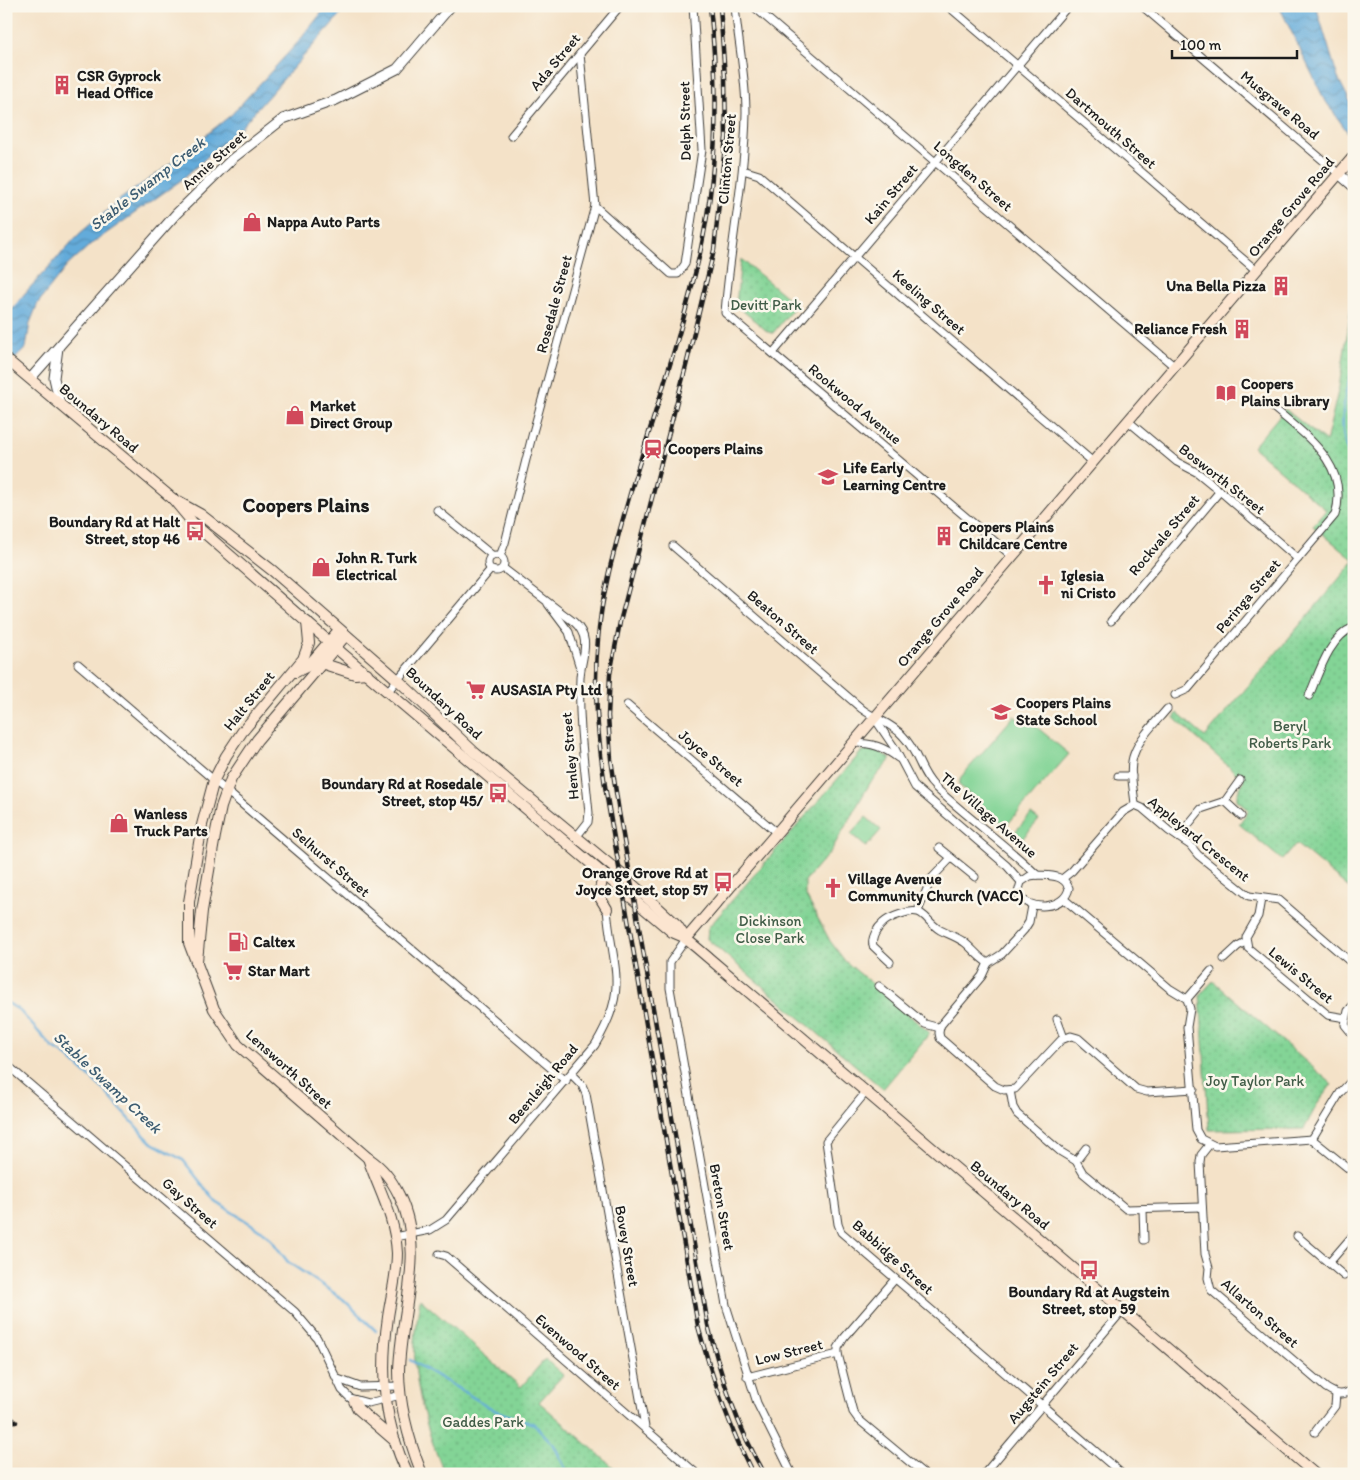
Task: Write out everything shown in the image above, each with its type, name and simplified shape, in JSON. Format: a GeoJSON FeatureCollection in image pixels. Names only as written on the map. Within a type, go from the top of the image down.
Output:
{"type":"FeatureCollection","features":[{"type":"Feature","properties":{"kind":"main road","name":"Orange Grove Road"},"geometry":{"type":"LineString","coordinates":[[686,939],[1354,156]]}},
{"type":"Feature","properties":{"kind":"main road","name":"Boundary Road"},"geometry":{"type":"LineString","coordinates":[[6,359],[173,499],[193,523],[332,644],[672,932],[686,939],[1315,1474]]}},
{"type":"Feature","properties":{"kind":"main road","name":"Boundary Road"},"geometry":{"type":"LineString","coordinates":[[173,499],[200,514],[250,552],[398,680],[474,752],[577,836],[674,922],[686,939]]}},
{"type":"Feature","properties":{"kind":"main road"},"geometry":{"type":"LineString","coordinates":[[290,674],[307,651],[307,622]]}},
{"type":"Feature","properties":{"kind":"main road","name":"Halt Street"},"geometry":{"type":"LineString","coordinates":[[214,780],[226,756],[242,732],[290,674],[308,666],[342,633]]}},
{"type":"Feature","properties":{"kind":"main road","name":"Halt Street"},"geometry":{"type":"LineString","coordinates":[[226,791],[247,753],[321,663],[332,644]]}},
{"type":"Feature","properties":{"kind":"main road"},"geometry":{"type":"LineString","coordinates":[[321,663],[355,674],[367,673]]}},
{"type":"Feature","properties":{"kind":"main road","name":"Lensworth Street"},"geometry":{"type":"LineString","coordinates":[[214,780],[202,826],[189,902],[189,943],[197,961],[203,984],[214,1009],[238,1045],[368,1158],[381,1167],[396,1188],[405,1209],[411,1235]]}},
{"type":"Feature","properties":{"kind":"main road","name":"Lensworth Street"},"geometry":{"type":"LineString","coordinates":[[197,961],[213,845],[226,791]]}},
{"type":"Feature","properties":{"kind":"main road"},"geometry":{"type":"LineString","coordinates":[[603,874],[599,896],[607,909]]}},
{"type":"Feature","properties":{"kind":"main road","name":"Lensworth Street"},"geometry":{"type":"LineString","coordinates":[[368,1158],[386,1201],[395,1237]]}},
{"type":"Feature","properties":{"kind":"main road"},"geometry":{"type":"LineString","coordinates":[[411,1235],[412,1271],[400,1342],[400,1390],[410,1442],[422,1474]]}},
{"type":"Feature","properties":{"kind":"main road"},"geometry":{"type":"LineString","coordinates":[[395,1237],[396,1266],[383,1356],[384,1399],[395,1442],[408,1474]]}},
{"type":"Feature","properties":{"kind":"main road"},"geometry":{"type":"LineString","coordinates":[[354,1401],[358,1409],[395,1442]]}},
{"type":"Feature","properties":{"kind":"street","name":"Annie Street"},"geometry":{"type":"LineString","coordinates":[[30,379],[176,214],[232,159],[283,119],[336,100],[397,69],[451,6]]}},
{"type":"Feature","properties":{"kind":"street","name":"Ada Street"},"geometry":{"type":"LineString","coordinates":[[511,136],[620,6]]}},
{"type":"Feature","properties":{"kind":"street","name":"Delph Street"},"geometry":{"type":"LineString","coordinates":[[595,206],[671,274],[678,274],[685,264],[702,150],[693,6]]}},
{"type":"Feature","properties":{"kind":"street","name":"Clinton Street"},"geometry":{"type":"LineString","coordinates":[[725,313],[726,291],[743,170],[746,111],[735,6]]}},
{"type":"Feature","properties":{"kind":"street","name":"Longden Street"},"geometry":{"type":"LineString","coordinates":[[753,6],[1175,366]]}},
{"type":"Feature","properties":{"kind":"street","name":"Dartmouth Street"},"geometry":{"type":"LineString","coordinates":[[948,6],[1257,271]]}},
{"type":"Feature","properties":{"kind":"street","name":"Kain Street"},"geometry":{"type":"LineString","coordinates":[[773,353],[1068,6]]}},
{"type":"Feature","properties":{"kind":"street","name":"Musgrave Road"},"geometry":{"type":"LineString","coordinates":[[1142,6],[1354,187]]}},
{"type":"Feature","properties":{"kind":"street","name":"Rosedale Street"},"geometry":{"type":"LineString","coordinates":[[496,556],[506,543],[532,436],[595,206],[580,54]]}},
{"type":"Feature","properties":{"kind":"street","name":"Keeling Street"},"geometry":{"type":"LineString","coordinates":[[743,170],[759,175],[1094,462]]}},
{"type":"Feature","properties":{"kind":"street","name":"Rookwood Avenue"},"geometry":{"type":"LineString","coordinates":[[725,313],[1012,556]]}},
{"type":"Feature","properties":{"kind":"street"},"geometry":{"type":"LineString","coordinates":[[58,348],[54,378],[60,404]]}},
{"type":"Feature","properties":{"kind":"street","name":"Peringa Street"},"geometry":{"type":"LineString","coordinates":[[1175,696],[1188,689],[1335,515],[1338,498],[1333,468],[1323,452],[1269,404]]}},
{"type":"Feature","properties":{"kind":"street","name":"Bosworth Street"},"geometry":{"type":"LineString","coordinates":[[1128,421],[1177,462],[1198,473],[1298,559]]}},
{"type":"Feature","properties":{"kind":"street","name":"Rockvale Street"},"geometry":{"type":"LineString","coordinates":[[1111,621],[1220,491]]}},
{"type":"Feature","properties":{"kind":"street"},"geometry":{"type":"LineString","coordinates":[[437,510],[496,556],[504,560],[503,568],[497,572],[491,569],[488,562],[496,556]]}},
{"type":"Feature","properties":{"kind":"street","name":"Beaton Street"},"geometry":{"type":"LineString","coordinates":[[673,546],[875,719]]}},
{"type":"Feature","properties":{"kind":"street","name":"Henley Street"},"geometry":{"type":"LineString","coordinates":[[503,568],[548,604],[558,609],[583,631],[586,643],[581,670],[579,713],[589,813],[588,822],[577,836]]}},
{"type":"Feature","properties":{"kind":"street"},"geometry":{"type":"LineString","coordinates":[[388,691],[491,569]]}},
{"type":"Feature","properties":{"kind":"street","name":"Henley Street"},"geometry":{"type":"LineString","coordinates":[[548,604],[572,639],[581,670]]}},
{"type":"Feature","properties":{"kind":"street"},"geometry":{"type":"LineString","coordinates":[[1309,696],[1328,653],[1345,630],[1354,626]]}},
{"type":"Feature","properties":{"kind":"street","name":"Selhurst Street"},"geometry":{"type":"LineString","coordinates":[[78,664],[566,1081]]}},
{"type":"Feature","properties":{"kind":"street","name":"Joyce Street"},"geometry":{"type":"LineString","coordinates":[[627,705],[777,833]]}},
{"type":"Feature","properties":{"kind":"street"},"geometry":{"type":"LineString","coordinates":[[1135,805],[1132,776],[1133,755],[1138,744],[1167,709]]}},
{"type":"Feature","properties":{"kind":"street","name":"The Village Avenue"},"geometry":{"type":"LineString","coordinates":[[875,719],[894,747],[898,758],[915,787],[1007,866],[1021,882]]}},
{"type":"Feature","properties":{"kind":"street","name":"The Village Avenue"},"geometry":{"type":"LineString","coordinates":[[875,719],[890,724],[903,735],[913,748],[926,778],[1007,846],[1037,875]]}},
{"type":"Feature","properties":{"kind":"street"},"geometry":{"type":"LineString","coordinates":[[854,743],[869,743],[886,749],[898,758]]}},
{"type":"Feature","properties":{"kind":"street"},"geometry":{"type":"LineString","coordinates":[[1118,776],[1132,776]]}},
{"type":"Feature","properties":{"kind":"street"},"geometry":{"type":"LineString","coordinates":[[1178,837],[1201,809],[1225,801],[1240,780]]}},
{"type":"Feature","properties":{"kind":"street"},"geometry":{"type":"LineString","coordinates":[[1225,801],[1241,816]]}},
{"type":"Feature","properties":{"kind":"street","name":"Appleyard Crescent"},"geometry":{"type":"LineString","coordinates":[[1062,879],[1072,871],[1123,812],[1135,805],[1142,808],[1249,896],[1279,900],[1354,965]]}},
{"type":"Feature","properties":{"kind":"street"},"geometry":{"type":"LineString","coordinates":[[939,848],[975,877]]}},
{"type":"Feature","properties":{"kind":"street"},"geometry":{"type":"LineString","coordinates":[[918,911],[932,879],[951,858]]}},
{"type":"Feature","properties":{"kind":"street","name":"The Village Avenue"},"geometry":{"type":"LineString","coordinates":[[1032,906],[1023,901],[1019,896],[1021,882],[1030,876],[1037,875],[1057,876],[1062,879]]}},
{"type":"Feature","properties":{"kind":"street"},"geometry":{"type":"LineString","coordinates":[[1062,879],[1068,888],[1064,899],[1060,902],[1032,906],[1029,922],[1024,930],[1002,954],[988,963],[982,976],[940,1028],[940,1038],[995,1086],[1010,1090],[1020,1084],[1064,1038],[1071,1036],[1078,1038],[1125,1081],[1141,1091],[1194,1089]]}},
{"type":"Feature","properties":{"kind":"street"},"geometry":{"type":"LineString","coordinates":[[1064,899],[1169,988],[1187,999],[1190,1009],[1187,1028],[1198,1134],[1209,1145],[1312,1138],[1354,1173]]}},
{"type":"Feature","properties":{"kind":"street"},"geometry":{"type":"LineString","coordinates":[[1224,959],[1238,946],[1246,942],[1248,932],[1258,916],[1261,899]]}},
{"type":"Feature","properties":{"kind":"street","name":"Beenleigh Road"},"geometry":{"type":"LineString","coordinates":[[395,1237],[411,1235],[434,1228],[446,1220],[572,1074],[601,1036],[616,999],[617,980],[607,909]]}},
{"type":"Feature","properties":{"kind":"street"},"geometry":{"type":"LineString","coordinates":[[890,962],[873,946],[874,936],[890,918],[910,911],[918,911],[941,930],[965,943],[976,956],[988,963]]}},
{"type":"Feature","properties":{"kind":"street","name":"Breton Street"},"geometry":{"type":"LineString","coordinates":[[686,939],[670,962],[670,988],[726,1306],[757,1404],[792,1474]]}},
{"type":"Feature","properties":{"kind":"street","name":"Lewis Street"},"geometry":{"type":"LineString","coordinates":[[1246,942],[1248,948],[1328,1016],[1346,1018]]}},
{"type":"Feature","properties":{"kind":"street"},"geometry":{"type":"LineString","coordinates":[[1187,999],[1211,971]]}},
{"type":"Feature","properties":{"kind":"street"},"geometry":{"type":"LineString","coordinates":[[879,986],[925,1024],[940,1028]]}},
{"type":"Feature","properties":{"kind":"street"},"geometry":{"type":"LineString","coordinates":[[1354,1004],[1346,1018],[1345,1025],[1354,1036]]}},
{"type":"Feature","properties":{"kind":"street"},"geometry":{"type":"LineString","coordinates":[[1057,1019],[1064,1038]]}},
{"type":"Feature","properties":{"kind":"street","name":"Gay Street"},"geometry":{"type":"LineString","coordinates":[[6,1064],[295,1312],[317,1338],[342,1390],[354,1401]]}},
{"type":"Feature","properties":{"kind":"street","name":"Bovey Street"},"geometry":{"type":"LineString","coordinates":[[572,1074],[586,1094],[645,1427]]}},
{"type":"Feature","properties":{"kind":"street"},"geometry":{"type":"LineString","coordinates":[[1312,1138],[1327,1112],[1354,1078]]}},
{"type":"Feature","properties":{"kind":"street"},"geometry":{"type":"LineString","coordinates":[[1010,1090],[1013,1107],[1017,1114],[1061,1152],[1076,1161],[1083,1172],[1121,1206],[1130,1210],[1202,1207]]}},
{"type":"Feature","properties":{"kind":"street","name":"Babbidge Street"},"geometry":{"type":"LineString","coordinates":[[866,1092],[826,1141],[838,1224],[841,1232],[1122,1474]]}},
{"type":"Feature","properties":{"kind":"street","name":"Allarton Street"},"geometry":{"type":"LineString","coordinates":[[1209,1145],[1201,1158],[1205,1254],[1209,1268],[1208,1278],[1211,1290],[1326,1388],[1336,1394]]}},
{"type":"Feature","properties":{"kind":"street"},"geometry":{"type":"LineString","coordinates":[[1076,1161],[1086,1148]]}},
{"type":"Feature","properties":{"kind":"street"},"geometry":{"type":"LineString","coordinates":[[1143,1210],[1144,1240]]}},
{"type":"Feature","properties":{"kind":"street"},"geometry":{"type":"LineString","coordinates":[[1330,1263],[1354,1234]]}},
{"type":"Feature","properties":{"kind":"street"},"geometry":{"type":"LineString","coordinates":[[1297,1236],[1344,1276]]}},
{"type":"Feature","properties":{"kind":"street","name":"Evenwood Street"},"geometry":{"type":"LineString","coordinates":[[439,1254],[446,1256],[697,1474]]}},
{"type":"Feature","properties":{"kind":"street"},"geometry":{"type":"LineString","coordinates":[[895,1279],[844,1338],[838,1348],[838,1354],[853,1412],[858,1419],[924,1474]]}},
{"type":"Feature","properties":{"kind":"street","name":"Augstein Street"},"geometry":{"type":"LineString","coordinates":[[984,1474],[1123,1310]]}},
{"type":"Feature","properties":{"kind":"street","name":"Low Street"},"geometry":{"type":"LineString","coordinates":[[747,1377],[838,1354]]}},
{"type":"Feature","properties":{"kind":"street"},"geometry":{"type":"LineString","coordinates":[[338,1379],[360,1387],[384,1387],[400,1390]]}},
{"type":"Feature","properties":{"kind":"street"},"geometry":{"type":"LineString","coordinates":[[1315,1432],[1336,1406],[1336,1394],[1344,1395],[1354,1388]]}},
{"type":"Feature","properties":{"kind":"street"},"geometry":{"type":"LineString","coordinates":[[354,1401],[368,1403],[384,1399],[400,1390]]}},
{"type":"Feature","properties":{"kind":"green space","name":"Devitt Park"},"geometry":{"type":"Polygon","coordinates":[[[741,259],[796,305],[773,333],[768,332],[736,305],[741,259]]]}},
{"type":"Feature","properties":{"kind":"green space"},"geometry":{"type":"Polygon","coordinates":[[[1354,290],[1354,560],[1313,526],[1326,510],[1253,447],[1285,409],[1326,442],[1339,387],[1354,290]]]}},
{"type":"Feature","properties":{"kind":"green space","name":"Beryl Roberts Park"},"geometry":{"type":"Polygon","coordinates":[[[1354,561],[1354,892],[1296,844],[1282,860],[1239,824],[1249,810],[1237,800],[1237,794],[1244,780],[1174,718],[1177,713],[1205,737],[1354,561]]]}},
{"type":"Feature","properties":{"kind":"green space"},"geometry":{"type":"Polygon","coordinates":[[[1014,716],[1022,722],[1026,718],[1069,754],[1006,826],[959,785],[961,777],[1014,716]]]}},
{"type":"Feature","properties":{"kind":"green space","name":"Dickinson Close Park"},"geometry":{"type":"Polygon","coordinates":[[[877,750],[891,759],[870,783],[831,851],[805,881],[805,894],[830,941],[845,961],[930,1033],[883,1089],[707,939],[708,928],[862,751],[877,750]]]}},
{"type":"Feature","properties":{"kind":"green space"},"geometry":{"type":"Polygon","coordinates":[[[1031,814],[1039,820],[1021,840],[1014,833],[1031,814]]]}},
{"type":"Feature","properties":{"kind":"green space"},"geometry":{"type":"Polygon","coordinates":[[[866,817],[881,830],[866,847],[851,834],[866,817]]]}},
{"type":"Feature","properties":{"kind":"green space","name":"Joy Taylor Park"},"geometry":{"type":"Polygon","coordinates":[[[1213,981],[1332,1084],[1319,1101],[1304,1129],[1209,1130],[1200,995],[1213,981]]]}},
{"type":"Feature","properties":{"kind":"green space","name":"Gaddes Park"},"geometry":{"type":"Polygon","coordinates":[[[420,1299],[521,1387],[545,1359],[563,1375],[539,1402],[621,1474],[445,1474],[427,1424],[416,1373],[415,1345],[420,1299]]]}},
{"type":"Feature","properties":{"kind":"water"},"geometry":{"type":"Polygon","coordinates":[[[327,6],[348,6],[242,126],[180,181],[90,245],[67,266],[38,303],[30,323],[26,348],[6,368],[6,317],[25,293],[79,234],[119,200],[162,170],[231,115],[299,41],[327,6]]]}},
{"type":"Feature","properties":{"kind":"water"},"geometry":{"type":"Polygon","coordinates":[[[1279,6],[1316,6],[1338,78],[1354,109],[1354,134],[1351,137],[1324,99],[1279,6]]]}},
{"type":"Feature","properties":{"kind":"waterway","name":"Stable Swamp Creek"},"geometry":{"type":"LineString","coordinates":[[1354,368],[1346,391],[1343,416],[1345,441],[1348,453],[1354,463]]}},
{"type":"Feature","properties":{"kind":"waterway","name":"Stable Swamp Creek"},"geometry":{"type":"LineString","coordinates":[[6,1002],[19,1010],[52,1047],[68,1057],[101,1087],[152,1143],[183,1160],[216,1202],[269,1237],[288,1262],[343,1299],[376,1331]]}},
{"type":"Feature","properties":{"kind":"waterway","name":"Stable Swamp Creek"},"geometry":{"type":"LineString","coordinates":[[410,1360],[496,1411],[534,1424],[554,1445],[568,1474]]}},
{"type":"Feature","properties":{"kind":"railway"},"geometry":{"type":"LineString","coordinates":[[710,6],[716,99],[713,161],[706,222],[685,312],[632,487],[607,581],[598,639],[596,694],[598,731],[605,786],[698,1326],[722,1402],[753,1474]]}},
{"type":"Feature","properties":{"kind":"railway"},"geometry":{"type":"LineString","coordinates":[[720,6],[725,78],[726,137],[714,250],[620,622],[610,674],[608,716],[611,759],[619,812],[708,1325],[718,1363],[738,1420],[765,1474]]}},
{"type":"Feature","properties":{"kind":"railway"},"geometry":{"type":"LineString","coordinates":[[6,1414],[16,1422]]}},
{"type":"Feature","properties":{"kind":"place","name":"CSR Gyprock Head Office"},"geometry":{"type":"Point","coordinates":[62,85]}},
{"type":"Feature","properties":{"kind":"place","name":"Nappa Auto Parts"},"geometry":{"type":"Point","coordinates":[252,222]}},
{"type":"Feature","properties":{"kind":"place","name":"Una Bella Pizza"},"geometry":{"type":"Point","coordinates":[1281,286]}},
{"type":"Feature","properties":{"kind":"place","name":"Reliance Fresh"},"geometry":{"type":"Point","coordinates":[1242,329]}},
{"type":"Feature","properties":{"kind":"place","name":"Coopers Plains Library"},"geometry":{"type":"Point","coordinates":[1226,393]}},
{"type":"Feature","properties":{"kind":"place","name":"Market Direct Group"},"geometry":{"type":"Point","coordinates":[295,415]}},
{"type":"Feature","properties":{"kind":"place","name":"Coopers Plains"},"geometry":{"type":"Point","coordinates":[653,449]}},
{"type":"Feature","properties":{"kind":"place","name":"Life Early Learning Centre"},"geometry":{"type":"Point","coordinates":[828,477]}},
{"type":"Feature","properties":{"kind":"place","name":"Boundary Rd at Halt Street, stop 46"},"geometry":{"type":"Point","coordinates":[195,531]}},
{"type":"Feature","properties":{"kind":"place","name":"Coopers Plains Childcare Centre"},"geometry":{"type":"Point","coordinates":[944,536]}},
{"type":"Feature","properties":{"kind":"place","name":"John R. Turk Electrical"},"geometry":{"type":"Point","coordinates":[321,567]}},
{"type":"Feature","properties":{"kind":"place","name":"Iglesia ni Cristo"},"geometry":{"type":"Point","coordinates":[1046,585]}},
{"type":"Feature","properties":{"kind":"place","name":"AUSASIA Pty Ltd"},"geometry":{"type":"Point","coordinates":[476,690]}},
{"type":"Feature","properties":{"kind":"place","name":"Coopers Plains State School"},"geometry":{"type":"Point","coordinates":[1001,712]}},
{"type":"Feature","properties":{"kind":"place","name":"Boundary Rd at Rosedale Street, stop 45/"},"geometry":{"type":"Point","coordinates":[498,793]}},
{"type":"Feature","properties":{"kind":"place","name":"Wanless Truck Parts"},"geometry":{"type":"Point","coordinates":[119,823]}},
{"type":"Feature","properties":{"kind":"place","name":"Orange Grove Rd at Joyce Street, stop 57"},"geometry":{"type":"Point","coordinates":[723,882]}},
{"type":"Feature","properties":{"kind":"place","name":"Village Avenue Community Church (VACC)"},"geometry":{"type":"Point","coordinates":[833,888]}},
{"type":"Feature","properties":{"kind":"place","name":"Caltex"},"geometry":{"type":"Point","coordinates":[238,942]}},
{"type":"Feature","properties":{"kind":"place","name":"Star Mart"},"geometry":{"type":"Point","coordinates":[233,971]}},
{"type":"Feature","properties":{"kind":"place","name":"Boundary Rd at Augstein Street, stop 59"},"geometry":{"type":"Point","coordinates":[1089,1270]}},
{"type":"Feature","properties":{"kind":"district","name":"Coopers Plains"},"geometry":{"type":"Point","coordinates":[306,505]}}]}
